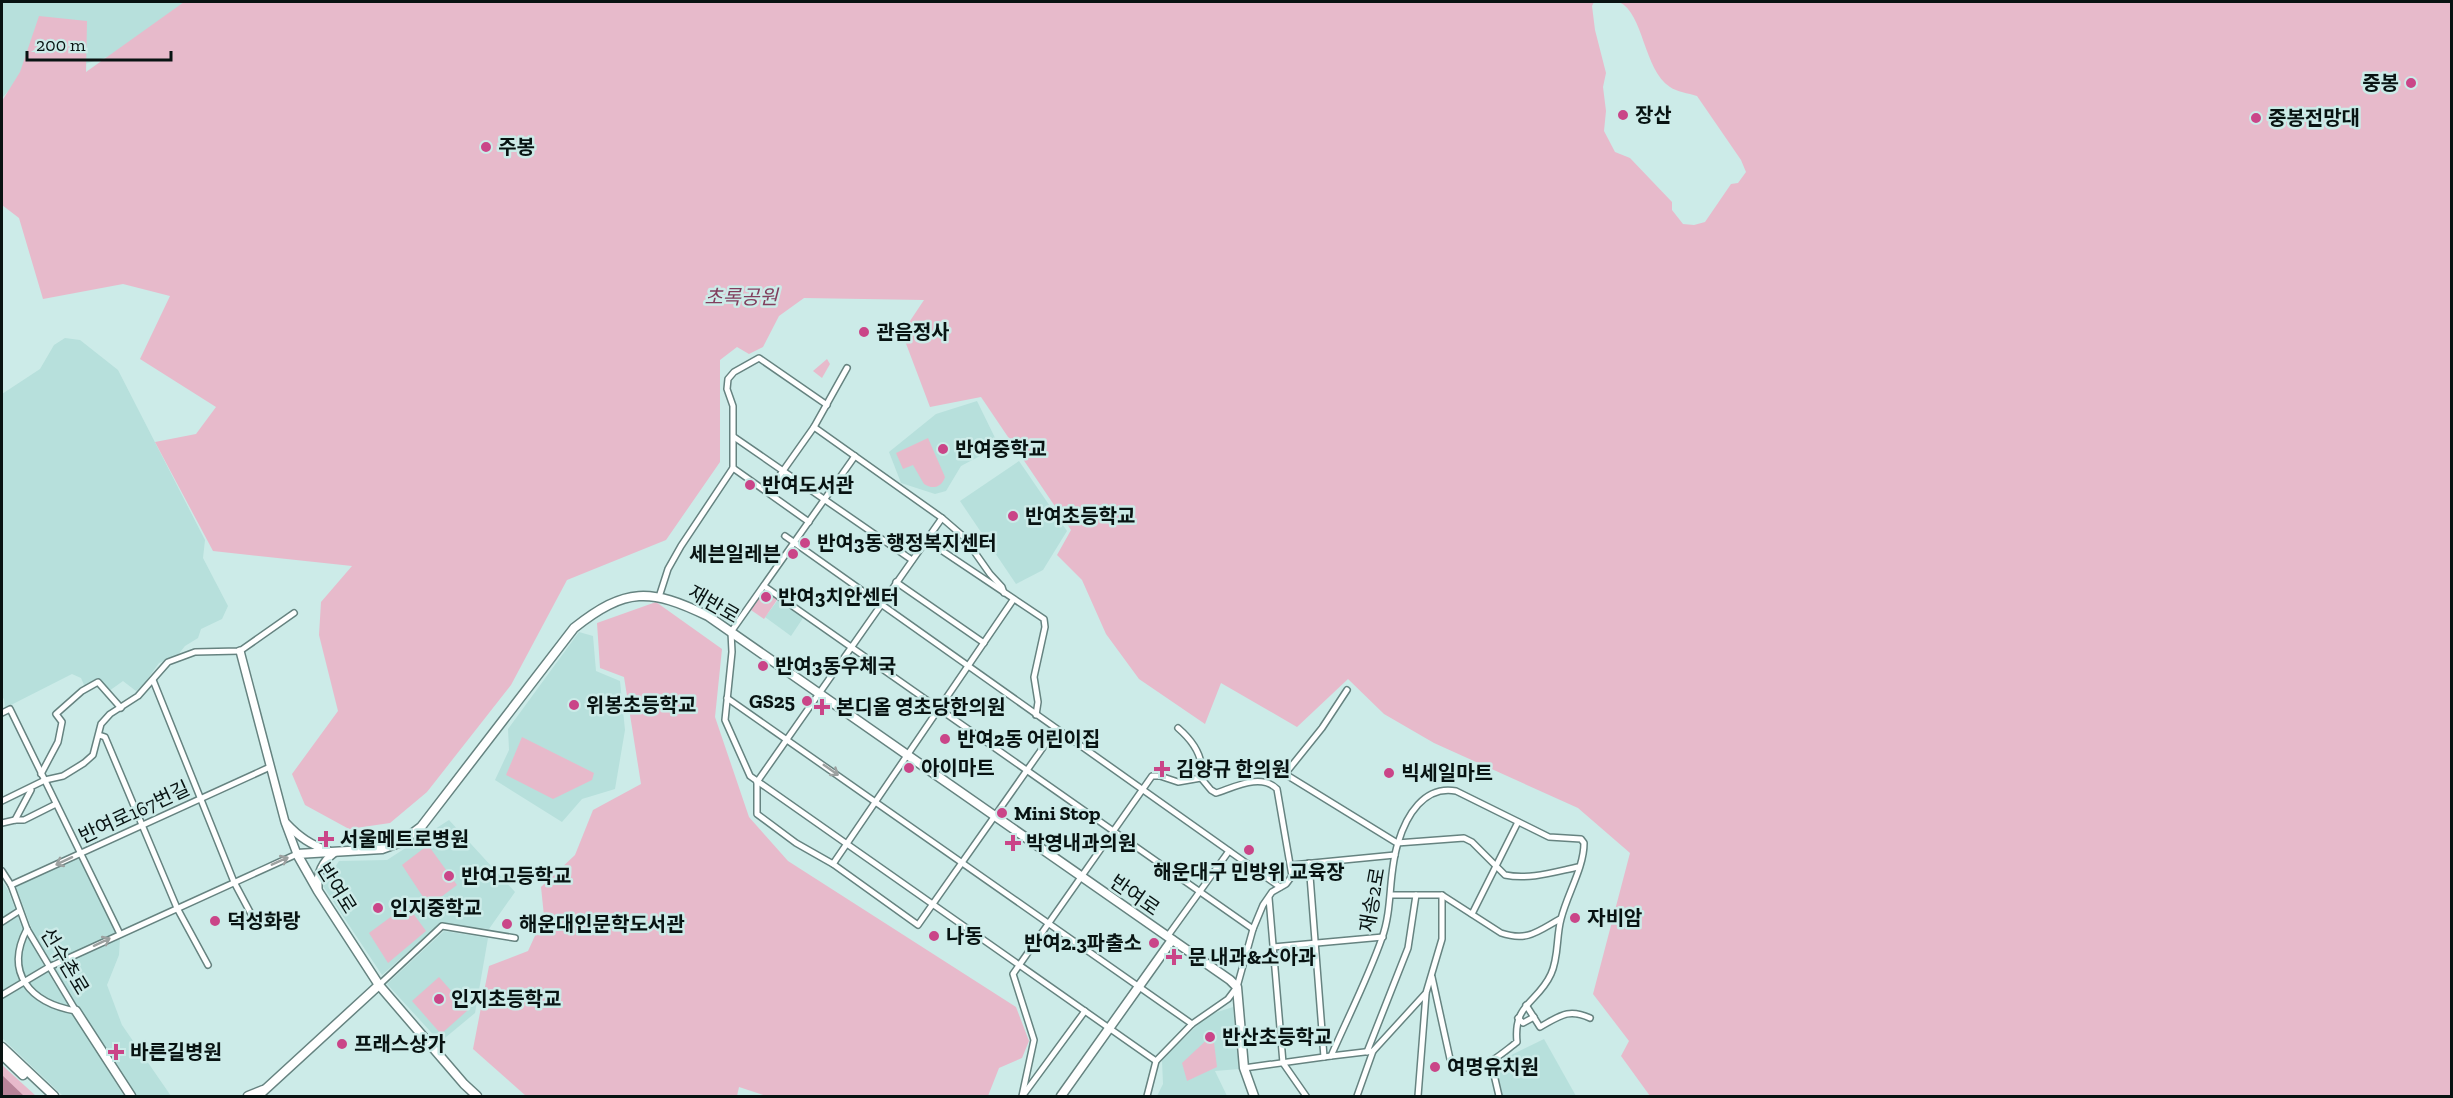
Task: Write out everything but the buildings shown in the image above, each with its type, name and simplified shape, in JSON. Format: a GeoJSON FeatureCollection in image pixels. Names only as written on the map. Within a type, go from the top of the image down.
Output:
{"type":"FeatureCollection","features":[{"type":"Feature","properties":{"kind":"main road","name":"재반로"},"geometry":{"type":"LineString","coordinates":[[297,854],[382,849],[401,842],[421,827],[574,628],[594,613],[617,601],[637,595],[659,597],[683,604],[708,616],[1080,877]]}},
{"type":"Feature","properties":{"kind":"main road","name":"반여로"},"geometry":{"type":"LineString","coordinates":[[297,854],[318,891],[380,985],[464,1084],[477,1096]]}},
{"type":"Feature","properties":{"kind":"main road","name":"반여로"},"geometry":{"type":"LineString","coordinates":[[1080,877],[1169,939]]}},
{"type":"Feature","properties":{"kind":"main road"},"geometry":{"type":"LineString","coordinates":[[1061,1096],[1139,986],[1169,939],[1237,987],[1244,1068],[1254,1096]]}},
{"type":"Feature","properties":{"kind":"main road"},"geometry":{"type":"LineString","coordinates":[[248,1096],[262,1094],[380,985]]}},
{"type":"Feature","properties":{"kind":"main road","name":"선수촌로"},"geometry":{"type":"LineString","coordinates":[[76,1011],[131,1096]]}},
{"type":"Feature","properties":{"kind":"main road"},"geometry":{"type":"LineString","coordinates":[[2,1047],[54,1096]]}},
{"type":"Feature","properties":{"kind":"main road"},"geometry":{"type":"LineString","coordinates":[[2,1055],[46,1096]]}},
{"type":"Feature","properties":{"kind":"street"},"geometry":{"type":"LineString","coordinates":[[659,597],[668,569],[681,546],[733,468],[733,406],[727,389],[728,379],[734,372],[759,358],[827,405]]}},
{"type":"Feature","properties":{"kind":"street"},"geometry":{"type":"LineString","coordinates":[[768,492],[814,427],[847,368]]}},
{"type":"Feature","properties":{"kind":"street"},"geometry":{"type":"LineString","coordinates":[[814,427],[942,518],[964,537],[1002,587],[1004,594]]}},
{"type":"Feature","properties":{"kind":"street"},"geometry":{"type":"LineString","coordinates":[[734,437],[912,560]]}},
{"type":"Feature","properties":{"kind":"street"},"geometry":{"type":"LineString","coordinates":[[855,456],[731,632],[732,652],[725,720],[750,776],[1156,1061]]}},
{"type":"Feature","properties":{"kind":"street"},"geometry":{"type":"LineString","coordinates":[[733,468],[809,522]]}},
{"type":"Feature","properties":{"kind":"street"},"geometry":{"type":"LineString","coordinates":[[942,518],[757,782],[757,814],[796,843],[833,864],[918,925],[1056,729]]}},
{"type":"Feature","properties":{"kind":"street"},"geometry":{"type":"LineString","coordinates":[[785,536],[1280,887]]}},
{"type":"Feature","properties":{"kind":"street"},"geometry":{"type":"LineString","coordinates":[[926,540],[1044,619],[1045,627],[1034,676],[1038,702],[1036,715]]}},
{"type":"Feature","properties":{"kind":"street"},"geometry":{"type":"LineString","coordinates":[[896,582],[984,643]]}},
{"type":"Feature","properties":{"kind":"street"},"geometry":{"type":"LineString","coordinates":[[764,586],[1252,929]]}},
{"type":"Feature","properties":{"kind":"street"},"geometry":{"type":"LineString","coordinates":[[833,864],[1013,600]]}},
{"type":"Feature","properties":{"kind":"street"},"geometry":{"type":"LineString","coordinates":[[43,777],[63,776],[84,764],[93,755],[101,724],[110,714],[138,696],[168,663],[195,652],[240,651],[294,613]]}},
{"type":"Feature","properties":{"kind":"street","name":"반여로"},"geometry":{"type":"LineString","coordinates":[[240,651],[285,822],[297,854]]}},
{"type":"Feature","properties":{"kind":"street"},"geometry":{"type":"LineString","coordinates":[[153,680],[234,882],[258,927]]}},
{"type":"Feature","properties":{"kind":"street"},"geometry":{"type":"LineString","coordinates":[[15,820],[32,788],[43,777],[58,742],[62,722],[56,714],[82,691],[98,682],[121,708]]}},
{"type":"Feature","properties":{"kind":"street"},"geometry":{"type":"LineString","coordinates":[[1347,690],[1322,728],[1285,774],[1397,843],[1464,838],[1472,842],[1504,876],[1524,878],[1578,867]]}},
{"type":"Feature","properties":{"kind":"street"},"geometry":{"type":"LineString","coordinates":[[727,698],[1192,1023]]}},
{"type":"Feature","properties":{"kind":"street"},"geometry":{"type":"LineString","coordinates":[[2,713],[10,709],[120,934]]}},
{"type":"Feature","properties":{"kind":"street"},"geometry":{"type":"LineString","coordinates":[[1147,1096],[1156,1061],[1192,1023],[1228,999],[1237,987],[1252,929],[1269,896],[1286,884],[1292,876],[1292,864],[1277,789],[1271,783],[1261,781],[1216,793],[1211,790],[1201,778],[1198,751],[1178,728]]}},
{"type":"Feature","properties":{"kind":"street"},"geometry":{"type":"LineString","coordinates":[[99,735],[105,737],[177,908],[208,966]]}},
{"type":"Feature","properties":{"kind":"street","name":"반여로167번길"},"geometry":{"type":"LineString","coordinates":[[11,885],[270,767]]}},
{"type":"Feature","properties":{"kind":"street"},"geometry":{"type":"LineString","coordinates":[[1022,1096],[1034,1040],[1013,974],[1152,776],[1178,782],[1201,778]]}},
{"type":"Feature","properties":{"kind":"street"},"geometry":{"type":"LineString","coordinates":[[2,801],[32,788]]}},
{"type":"Feature","properties":{"kind":"street","name":"재송2로"},"geometry":{"type":"LineString","coordinates":[[1328,1057],[1383,936],[1391,895],[1397,843],[1415,806],[1437,790],[1456,791],[1550,837],[1581,839],[1584,849],[1560,919],[1554,967],[1550,977],[1518,1018],[1517,1042],[1491,1062],[1471,1070],[1463,1068],[1450,1059],[1432,977]]}},
{"type":"Feature","properties":{"kind":"street"},"geometry":{"type":"LineString","coordinates":[[2,824],[24,820],[56,804]]}},
{"type":"Feature","properties":{"kind":"street"},"geometry":{"type":"LineString","coordinates":[[285,822],[298,836],[312,845],[334,853]]}},
{"type":"Feature","properties":{"kind":"street"},"geometry":{"type":"LineString","coordinates":[[1472,914],[1518,822]]}},
{"type":"Feature","properties":{"kind":"street"},"geometry":{"type":"LineString","coordinates":[[1169,939],[1229,851]]}},
{"type":"Feature","properties":{"kind":"street"},"geometry":{"type":"LineString","coordinates":[[318,891],[317,877],[324,860],[334,853]]}},
{"type":"Feature","properties":{"kind":"street"},"geometry":{"type":"LineString","coordinates":[[2,994],[49,967],[297,854]]}},
{"type":"Feature","properties":{"kind":"street"},"geometry":{"type":"LineString","coordinates":[[1292,864],[1395,855]]}},
{"type":"Feature","properties":{"kind":"street"},"geometry":{"type":"LineString","coordinates":[[1309,863],[1315,943],[1328,1057]]}},
{"type":"Feature","properties":{"kind":"street","name":"선수촌로"},"geometry":{"type":"LineString","coordinates":[[2,871],[11,885],[27,929],[76,1011]]}},
{"type":"Feature","properties":{"kind":"street"},"geometry":{"type":"LineString","coordinates":[[1391,895],[1442,895],[1501,933],[1524,938],[1560,919]]}},
{"type":"Feature","properties":{"kind":"street"},"geometry":{"type":"LineString","coordinates":[[1357,1096],[1370,1052],[1408,948],[1416,895]]}},
{"type":"Feature","properties":{"kind":"street"},"geometry":{"type":"LineString","coordinates":[[1418,1096],[1426,993],[1442,939],[1442,895]]}},
{"type":"Feature","properties":{"kind":"street"},"geometry":{"type":"LineString","coordinates":[[1269,896],[1283,1063],[1306,1096]]}},
{"type":"Feature","properties":{"kind":"street"},"geometry":{"type":"LineString","coordinates":[[2,922],[19,911]]}},
{"type":"Feature","properties":{"kind":"street"},"geometry":{"type":"LineString","coordinates":[[380,985],[442,926],[515,938]]}},
{"type":"Feature","properties":{"kind":"street","name":"선수촌로"},"geometry":{"type":"LineString","coordinates":[[27,929],[17,952],[23,982],[28,988],[50,1002],[76,1011]]}},
{"type":"Feature","properties":{"kind":"street"},"geometry":{"type":"LineString","coordinates":[[1274,947],[1383,936]]}},
{"type":"Feature","properties":{"kind":"street"},"geometry":{"type":"LineString","coordinates":[[1244,1068],[1370,1052],[1426,993]]}},
{"type":"Feature","properties":{"kind":"street"},"geometry":{"type":"LineString","coordinates":[[1526,1005],[1540,1027],[1568,1012],[1575,1012],[1590,1018]]}},
{"type":"Feature","properties":{"kind":"street"},"geometry":{"type":"LineString","coordinates":[[1022,1096],[1084,1011]]}},
{"type":"Feature","properties":{"kind":"street"},"geometry":{"type":"LineString","coordinates":[[1518,1018],[1523,1023],[1534,1017]]}},
{"type":"Feature","properties":{"kind":"street"},"geometry":{"type":"LineString","coordinates":[[1491,1062],[1499,1096]]}},
{"type":"Feature","properties":{"kind":"shaded area"},"geometry":{"type":"Polygon","coordinates":[[[2,2],[195,2],[126,51],[12,87],[2,98],[2,2]]]}},
{"type":"Feature","properties":{"kind":"shaded area"},"geometry":{"type":"Polygon","coordinates":[[[65,338],[80,340],[118,370],[205,540],[203,558],[228,606],[222,619],[201,629],[198,638],[185,646],[177,656],[159,663],[136,691],[123,681],[109,691],[98,679],[85,687],[81,678],[72,674],[5,708],[2,697],[2,394],[40,369],[54,345],[65,338]]]}},
{"type":"Feature","properties":{"kind":"shaded area","name":"반여중학교"},"geometry":{"type":"Polygon","coordinates":[[[977,401],[999,446],[961,466],[946,491],[935,494],[901,483],[889,452],[936,414],[977,401]]]}},
{"type":"Feature","properties":{"kind":"shaded area","name":"반여초등학교"},"geometry":{"type":"Polygon","coordinates":[[[1019,461],[1067,531],[1043,570],[1016,584],[960,501],[1019,461]]]}},
{"type":"Feature","properties":{"kind":"shaded area"},"geometry":{"type":"Polygon","coordinates":[[[778,600],[803,618],[791,636],[765,617],[778,600]]]}},
{"type":"Feature","properties":{"kind":"shaded area","name":"위봉초등학교"},"geometry":{"type":"Polygon","coordinates":[[[579,632],[593,636],[596,671],[620,681],[625,730],[615,789],[582,799],[562,822],[495,780],[509,750],[508,729],[579,632]]]}},
{"type":"Feature","properties":{"kind":"shaded area"},"geometry":{"type":"Polygon","coordinates":[[[449,820],[515,892],[489,929],[441,923],[382,975],[323,886],[339,861],[387,860],[449,820]]]}},
{"type":"Feature","properties":{"kind":"shaded area"},"geometry":{"type":"Polygon","coordinates":[[[76,858],[81,858],[120,938],[119,955],[107,985],[122,1025],[171,1096],[136,1096],[83,1015],[33,932],[16,887],[76,858]]]}},
{"type":"Feature","properties":{"kind":"shaded area"},"geometry":{"type":"Polygon","coordinates":[[[2,881],[8,890],[21,925],[43,964],[124,1096],[63,1096],[2,1038],[2,881]]]}},
{"type":"Feature","properties":{"kind":"shaded area","name":"인지초등학교"},"geometry":{"type":"Polygon","coordinates":[[[444,931],[488,938],[475,1013],[440,1042],[387,984],[444,931]]]}},
{"type":"Feature","properties":{"kind":"shaded area","name":"반산초등학교"},"geometry":{"type":"Polygon","coordinates":[[[1233,1007],[1239,1069],[1215,1071],[1227,1096],[1157,1096],[1163,1084],[1162,1060],[1208,1015],[1233,1007]]]}},
{"type":"Feature","properties":{"kind":"shaded area"},"geometry":{"type":"Polygon","coordinates":[[[1544,1039],[1576,1096],[1503,1096],[1495,1063],[1544,1039]]]}},
{"type":"Feature","properties":{"kind":"shaded area"},"geometry":{"type":"Polygon","coordinates":[[[2,1075],[24,1096],[2,1096],[2,1075]]]}},
{"type":"Feature","properties":{"kind":"green space","name":"초록공원"},"geometry":{"type":"Polygon","coordinates":[[[184,2],[1594,2],[1592,6],[1595,30],[1606,73],[1603,87],[1606,111],[1604,131],[1615,152],[1630,158],[1672,202],[1672,210],[1683,224],[1694,225],[1705,222],[1731,184],[1738,183],[1746,172],[1741,160],[1697,96],[1673,89],[1661,79],[1654,68],[1634,17],[1619,2],[2451,2],[2451,1096],[1650,1096],[1621,1056],[1629,1041],[1593,994],[1630,853],[1578,808],[1434,743],[1384,714],[1348,679],[1297,727],[1221,683],[1205,724],[1139,679],[1106,634],[1082,580],[1057,555],[1071,530],[981,397],[930,407],[902,333],[924,300],[804,298],[779,316],[763,347],[749,354],[737,347],[720,360],[720,462],[666,540],[567,580],[511,685],[427,792],[390,823],[349,829],[305,805],[292,774],[338,711],[319,635],[321,602],[352,566],[213,551],[155,442],[196,434],[216,407],[140,359],[170,296],[123,284],[43,299],[19,218],[2,205],[2,101],[20,72],[39,16],[87,21],[86,72],[184,2]]]}},
{"type":"Feature","properties":{"kind":"green space"},"geometry":{"type":"Polygon","coordinates":[[[827,359],[830,364],[822,378],[813,371],[827,359]]]}},
{"type":"Feature","properties":{"kind":"green space"},"geometry":{"type":"Polygon","coordinates":[[[928,438],[945,477],[942,483],[934,487],[924,484],[913,465],[903,469],[896,453],[928,438]]]}},
{"type":"Feature","properties":{"kind":"green space"},"geometry":{"type":"Polygon","coordinates":[[[764,586],[779,597],[764,619],[748,608],[764,586]]]}},
{"type":"Feature","properties":{"kind":"green space"},"geometry":{"type":"Polygon","coordinates":[[[656,602],[722,649],[715,717],[749,817],[788,861],[1016,1007],[1029,1041],[1022,1058],[999,1068],[988,1096],[766,1096],[739,1087],[737,1096],[526,1096],[473,1049],[489,966],[528,951],[544,916],[541,887],[575,855],[593,810],[641,784],[624,677],[600,668],[597,623],[656,602]]]}},
{"type":"Feature","properties":{"kind":"green space"},"geometry":{"type":"Polygon","coordinates":[[[522,737],[594,773],[592,780],[553,799],[506,775],[522,737]]]}},
{"type":"Feature","properties":{"kind":"green space"},"geometry":{"type":"Polygon","coordinates":[[[428,845],[457,885],[429,906],[402,865],[428,845]]]}},
{"type":"Feature","properties":{"kind":"green space"},"geometry":{"type":"Polygon","coordinates":[[[407,905],[426,931],[388,963],[369,933],[407,905]]]}},
{"type":"Feature","properties":{"kind":"green space"},"geometry":{"type":"Polygon","coordinates":[[[439,977],[468,1010],[441,1034],[412,1001],[439,977]]]}},
{"type":"Feature","properties":{"kind":"green space"},"geometry":{"type":"Polygon","coordinates":[[[1213,1034],[1217,1067],[1187,1081],[1182,1063],[1213,1034]]]}},
{"type":"Feature","properties":{"kind":"green space"},"geometry":{"type":"Polygon","coordinates":[[[2,1065],[36,1096],[2,1096],[2,1065]]]}},
{"type":"Feature","properties":{"kind":"place","name":"중봉"},"geometry":{"type":"Point","coordinates":[2411,83]}},
{"type":"Feature","properties":{"kind":"place","name":"장산"},"geometry":{"type":"Point","coordinates":[1623,115]}},
{"type":"Feature","properties":{"kind":"place","name":"중봉전망대"},"geometry":{"type":"Point","coordinates":[2256,118]}},
{"type":"Feature","properties":{"kind":"place","name":"주봉"},"geometry":{"type":"Point","coordinates":[486,147]}},
{"type":"Feature","properties":{"kind":"place","name":"관음정사"},"geometry":{"type":"Point","coordinates":[864,332]}},
{"type":"Feature","properties":{"kind":"place","name":"반여중학교"},"geometry":{"type":"Point","coordinates":[943,449]}},
{"type":"Feature","properties":{"kind":"place","name":"반여도서관"},"geometry":{"type":"Point","coordinates":[750,485]}},
{"type":"Feature","properties":{"kind":"place","name":"반여초등학교"},"geometry":{"type":"Point","coordinates":[1013,516]}},
{"type":"Feature","properties":{"kind":"place","name":"반여3동 행정복지센터"},"geometry":{"type":"Point","coordinates":[805,543]}},
{"type":"Feature","properties":{"kind":"place","name":"세븐일레븐"},"geometry":{"type":"Point","coordinates":[793,554]}},
{"type":"Feature","properties":{"kind":"place","name":"반여3치안센터"},"geometry":{"type":"Point","coordinates":[766,597]}},
{"type":"Feature","properties":{"kind":"place","name":"반여3동우체국"},"geometry":{"type":"Point","coordinates":[763,666]}},
{"type":"Feature","properties":{"kind":"place","name":"GS25"},"geometry":{"type":"Point","coordinates":[807,701]}},
{"type":"Feature","properties":{"kind":"place","name":"위봉초등학교"},"geometry":{"type":"Point","coordinates":[574,705]}},
{"type":"Feature","properties":{"kind":"place","name":"본디올 영초당한의원"},"geometry":{"type":"Point","coordinates":[822,707]}},
{"type":"Feature","properties":{"kind":"place","name":"반여2동 어린이집"},"geometry":{"type":"Point","coordinates":[945,739]}},
{"type":"Feature","properties":{"kind":"place","name":"아이마트"},"geometry":{"type":"Point","coordinates":[909,768]}},
{"type":"Feature","properties":{"kind":"place","name":"김양규 한의원"},"geometry":{"type":"Point","coordinates":[1162,769]}},
{"type":"Feature","properties":{"kind":"place","name":"빅세일마트"},"geometry":{"type":"Point","coordinates":[1389,773]}},
{"type":"Feature","properties":{"kind":"place","name":"Mini Stop"},"geometry":{"type":"Point","coordinates":[1002,813]}},
{"type":"Feature","properties":{"kind":"place","name":"서울메트로병원"},"geometry":{"type":"Point","coordinates":[326,839]}},
{"type":"Feature","properties":{"kind":"place","name":"박영내과의원"},"geometry":{"type":"Point","coordinates":[1013,843]}},
{"type":"Feature","properties":{"kind":"place","name":"해운대구 민방위 교육장"},"geometry":{"type":"Point","coordinates":[1249,850]}},
{"type":"Feature","properties":{"kind":"place","name":"반여고등학교"},"geometry":{"type":"Point","coordinates":[449,876]}},
{"type":"Feature","properties":{"kind":"place","name":"인지중학교"},"geometry":{"type":"Point","coordinates":[378,908]}},
{"type":"Feature","properties":{"kind":"place","name":"자비암"},"geometry":{"type":"Point","coordinates":[1575,918]}},
{"type":"Feature","properties":{"kind":"place","name":"덕성화랑"},"geometry":{"type":"Point","coordinates":[215,921]}},
{"type":"Feature","properties":{"kind":"place","name":"해운대인문학도서관"},"geometry":{"type":"Point","coordinates":[507,924]}},
{"type":"Feature","properties":{"kind":"place","name":"나동"},"geometry":{"type":"Point","coordinates":[934,936]}},
{"type":"Feature","properties":{"kind":"place","name":"반여2.3파출소"},"geometry":{"type":"Point","coordinates":[1154,943]}},
{"type":"Feature","properties":{"kind":"place","name":"문 내과&소아과"},"geometry":{"type":"Point","coordinates":[1174,957]}},
{"type":"Feature","properties":{"kind":"place","name":"인지초등학교"},"geometry":{"type":"Point","coordinates":[439,999]}},
{"type":"Feature","properties":{"kind":"place","name":"반산초등학교"},"geometry":{"type":"Point","coordinates":[1210,1037]}},
{"type":"Feature","properties":{"kind":"place","name":"프래스상가"},"geometry":{"type":"Point","coordinates":[342,1044]}},
{"type":"Feature","properties":{"kind":"place","name":"바른길병원"},"geometry":{"type":"Point","coordinates":[116,1052]}},
{"type":"Feature","properties":{"kind":"place","name":"여명유치원"},"geometry":{"type":"Point","coordinates":[1435,1067]}}]}
